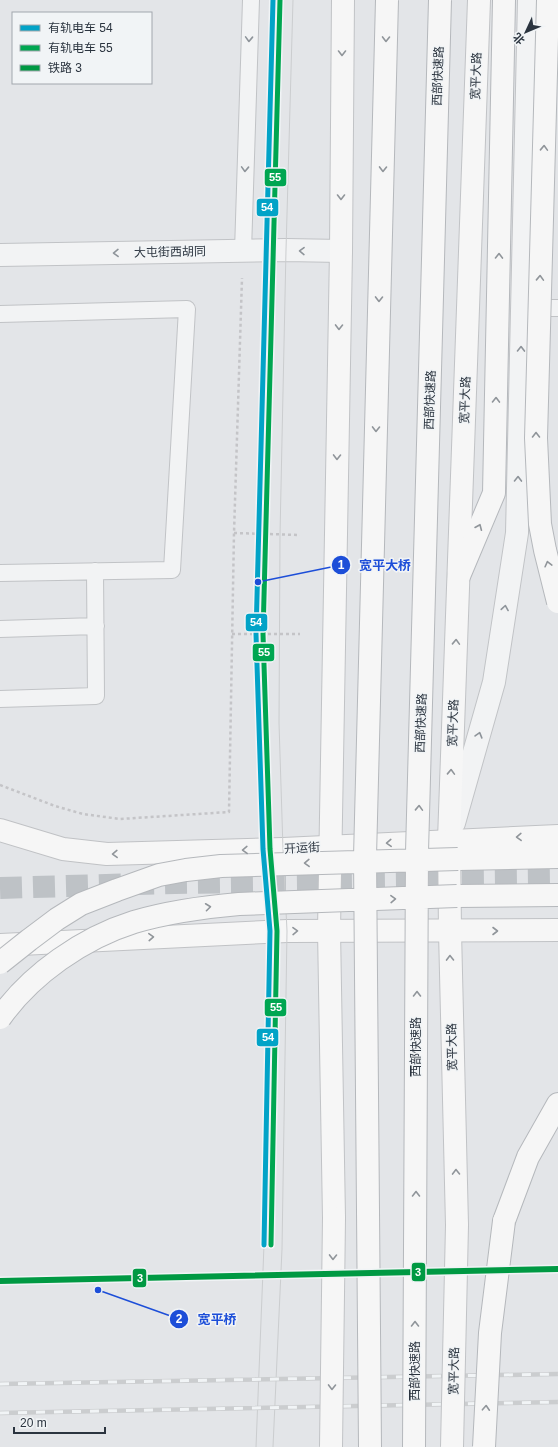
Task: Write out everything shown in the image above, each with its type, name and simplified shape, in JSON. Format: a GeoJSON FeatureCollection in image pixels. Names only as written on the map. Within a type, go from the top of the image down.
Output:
{"type":"FeatureCollection","features":[{"type":"Feature","properties":{"kind":"main road"},"geometry":{"type":"LineString","coordinates":[[331,1447],[334,1218],[329,930],[341,251],[343,0]]}},
{"type":"Feature","properties":{"kind":"main road"},"geometry":{"type":"LineString","coordinates":[[370,1447],[365,857],[387,0]]}},
{"type":"Feature","properties":{"kind":"main road","name":"西部快速路"},"geometry":{"type":"LineString","coordinates":[[414,1447],[417,852],[440,0]]}},
{"type":"Feature","properties":{"kind":"main road","name":"宽平大路"},"geometry":{"type":"LineString","coordinates":[[452,1447],[457,1225],[449,840],[479,0]]}},
{"type":"Feature","properties":{"kind":"main road"},"geometry":{"type":"LineString","coordinates":[[459,576],[494,493],[504,0]]}},
{"type":"Feature","properties":{"kind":"main road"},"geometry":{"type":"LineString","coordinates":[[548,0],[536,438],[540,524],[558,602]]}},
{"type":"Feature","properties":{"kind":"main road","name":"开运街"},"geometry":{"type":"LineString","coordinates":[[0,830],[62,849],[107,854],[558,836]]}},
{"type":"Feature","properties":{"kind":"main road"},"geometry":{"type":"LineString","coordinates":[[0,963],[57,919],[81,904],[159,875],[221,866],[558,857]]}},
{"type":"Feature","properties":{"kind":"main road"},"geometry":{"type":"LineString","coordinates":[[0,1018],[27,987],[55,962],[107,933],[134,922],[169,913],[206,907],[239,904],[558,895]]}},
{"type":"Feature","properties":{"kind":"main road"},"geometry":{"type":"LineString","coordinates":[[0,945],[270,931],[558,930]]}},
{"type":"Feature","properties":{"kind":"main road"},"geometry":{"type":"LineString","coordinates":[[484,1447],[490,1333],[504,1221],[528,1157],[558,1104]]}},
{"type":"Feature","properties":{"kind":"main road"},"geometry":{"type":"LineString","coordinates":[[357,1447],[370,1371]]}},
{"type":"Feature","properties":{"kind":"street"},"geometry":{"type":"LineString","coordinates":[[449,840],[494,682],[517,533],[530,0]]}},
{"type":"Feature","properties":{"kind":"street","name":"大屯街西胡同"},"geometry":{"type":"LineString","coordinates":[[0,255],[341,251]]}},
{"type":"Feature","properties":{"kind":"lane"},"geometry":{"type":"LineString","coordinates":[[243,251],[251,0]]}},
{"type":"Feature","properties":{"kind":"lane"},"geometry":{"type":"LineString","coordinates":[[522,308],[558,308]]}},
{"type":"Feature","properties":{"kind":"lane"},"geometry":{"type":"LineString","coordinates":[[0,314],[187,309],[172,570],[0,573]]}},
{"type":"Feature","properties":{"kind":"lane"},"geometry":{"type":"LineString","coordinates":[[0,699],[96,696],[95,571]]}},
{"type":"Feature","properties":{"kind":"lane"},"geometry":{"type":"LineString","coordinates":[[0,629],[96,626]]}},
{"type":"Feature","properties":{"kind":"path"},"geometry":{"type":"LineString","coordinates":[[0,785],[55,806],[76,812],[120,819],[229,812],[234,533],[243,251]]}},
{"type":"Feature","properties":{"kind":"path"},"geometry":{"type":"LineString","coordinates":[[234,533],[300,535]]}},
{"type":"Feature","properties":{"kind":"path"},"geometry":{"type":"LineString","coordinates":[[232,634],[300,634]]}},
{"type":"Feature","properties":{"kind":"tunnel"},"geometry":{"type":"LineString","coordinates":[[0,888],[175,883],[558,878]]}},
{"type":"Feature","properties":{"kind":"tram line","name":"54"},"geometry":{"type":"LineString","coordinates":[[264,1245],[270,931],[263,849],[256,634],[273,0]]}},
{"type":"Feature","properties":{"kind":"tram line","name":"55"},"geometry":{"type":"LineString","coordinates":[[271,1245],[277,931],[270,849],[263,634],[280,0]]}},
{"type":"Feature","properties":{"kind":"tram line"},"geometry":{"type":"LineString","coordinates":[[273,1447],[282,1249],[287,931],[279,723],[280,535],[293,0]]}},
{"type":"Feature","properties":{"kind":"tram line"},"geometry":{"type":"LineString","coordinates":[[256,1447],[264,1245]]}},
{"type":"Feature","properties":{"kind":"railway"},"geometry":{"type":"LineString","coordinates":[[0,1384],[558,1374]]}},
{"type":"Feature","properties":{"kind":"railway"},"geometry":{"type":"LineString","coordinates":[[0,1413],[558,1402]]}},
{"type":"Feature","properties":{"kind":"rail line","name":"3"},"geometry":{"type":"LineString","coordinates":[[0,1281],[558,1269]]}},
{"type":"Feature","properties":{"kind":"place","name":"宽平大桥"},"geometry":{"type":"Point","coordinates":[258,582]}},
{"type":"Feature","properties":{"kind":"place","name":"宽平桥"},"geometry":{"type":"Point","coordinates":[98,1290]}}]}
